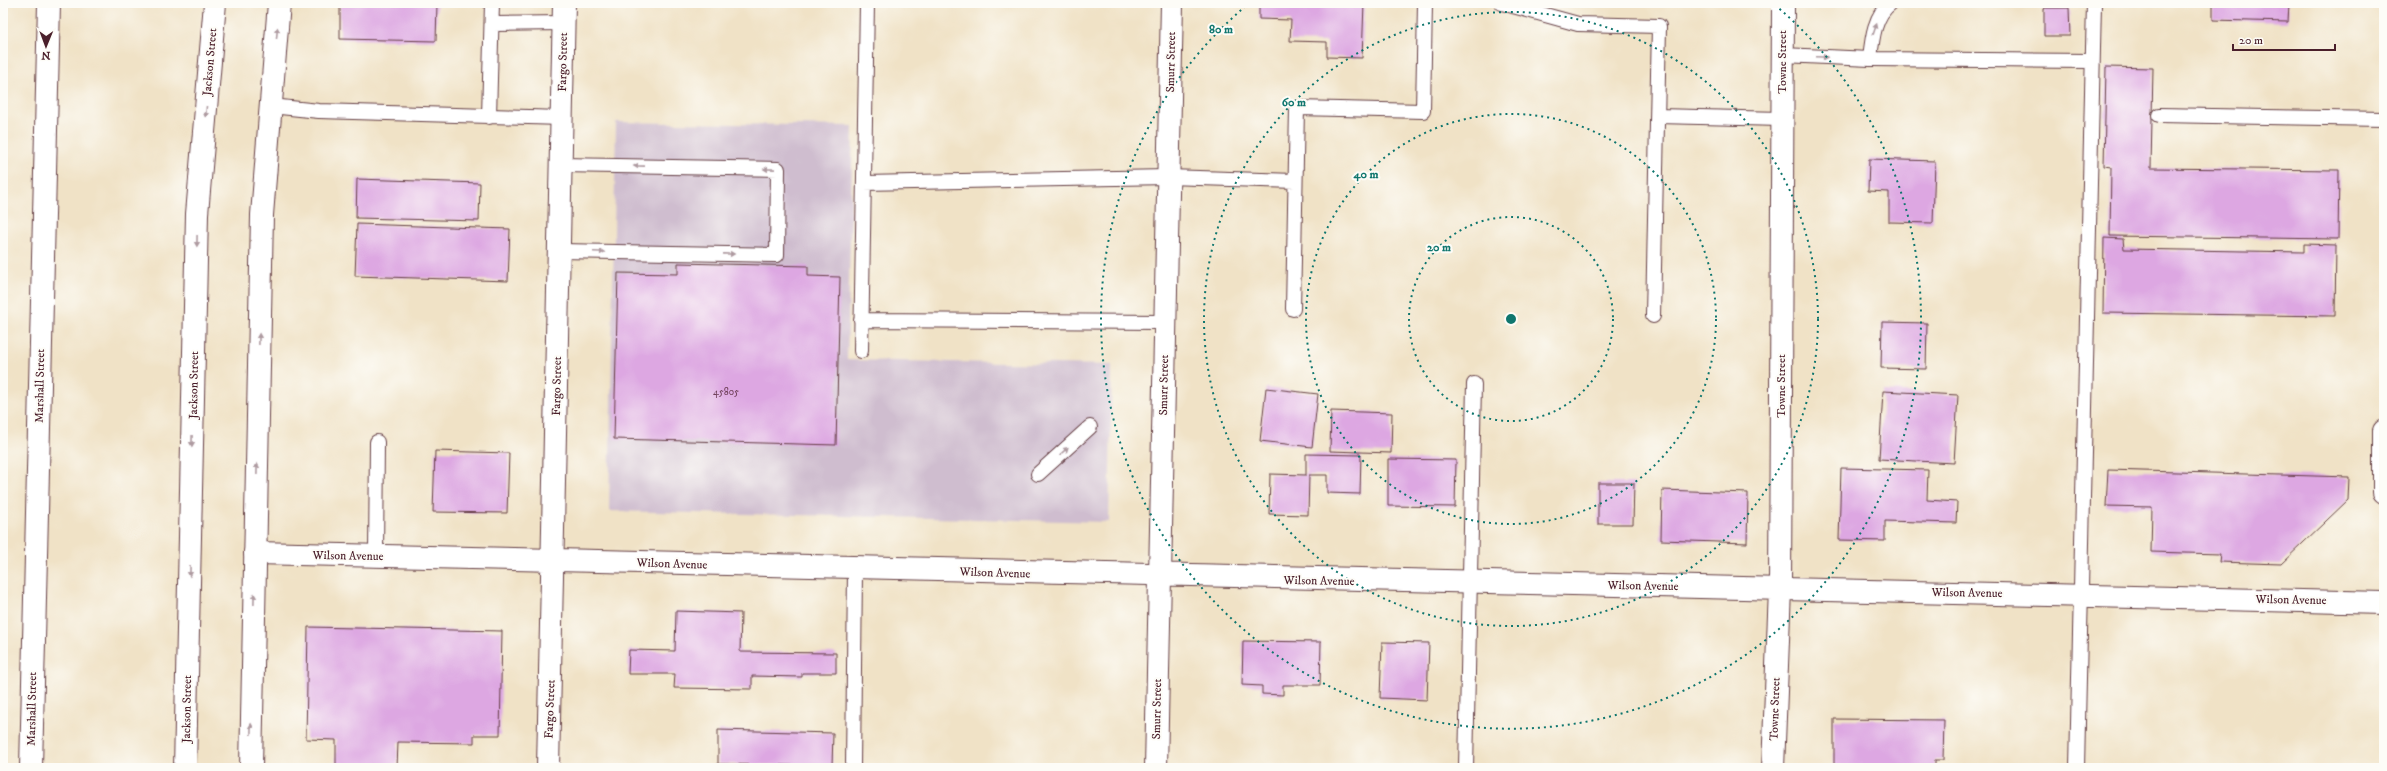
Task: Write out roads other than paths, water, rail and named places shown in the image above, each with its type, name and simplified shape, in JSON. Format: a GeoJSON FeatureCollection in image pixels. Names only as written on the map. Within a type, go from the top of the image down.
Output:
{"type":"FeatureCollection","features":[{"type":"Feature","properties":{"kind":"street","name":"Marshall Street"},"geometry":{"type":"LineString","coordinates":[[31,768],[49,3]]}},
{"type":"Feature","properties":{"kind":"street","name":"Jackson Street"},"geometry":{"type":"LineString","coordinates":[[185,768],[197,214],[215,3]]}},
{"type":"Feature","properties":{"kind":"street"},"geometry":{"type":"LineString","coordinates":[[251,768],[262,215],[280,3]]}},
{"type":"Feature","properties":{"kind":"street","name":"Smurr Street"},"geometry":{"type":"LineString","coordinates":[[1156,768],[1172,3]]}},
{"type":"Feature","properties":{"kind":"street","name":"Towne Street"},"geometry":{"type":"LineString","coordinates":[[1773,768],[1780,589],[1783,3]]}},
{"type":"Feature","properties":{"kind":"street","name":"Fargo Street"},"geometry":{"type":"LineString","coordinates":[[548,768],[554,560],[564,13]]}},
{"type":"Feature","properties":{"kind":"street"},"geometry":{"type":"LineString","coordinates":[[2384,431],[2384,492]]}},
{"type":"Feature","properties":{"kind":"street","name":"Wilson Avenue"},"geometry":{"type":"LineString","coordinates":[[255,553],[554,560],[1160,578],[1780,589],[2384,603]]}},
{"type":"Feature","properties":{"kind":"lane"},"geometry":{"type":"LineString","coordinates":[[489,117],[492,3]]}},
{"type":"Feature","properties":{"kind":"lane"},"geometry":{"type":"LineString","coordinates":[[861,351],[867,3]]}},
{"type":"Feature","properties":{"kind":"lane"},"geometry":{"type":"LineString","coordinates":[[1293,309],[1297,108],[1423,111],[1425,3]]}},
{"type":"Feature","properties":{"kind":"lane"},"geometry":{"type":"LineString","coordinates":[[1502,3],[1578,24],[1659,26],[1653,316]]}},
{"type":"Feature","properties":{"kind":"lane"},"geometry":{"type":"LineString","coordinates":[[1870,59],[1876,28],[1883,9],[1891,3]]}},
{"type":"Feature","properties":{"kind":"lane"},"geometry":{"type":"LineString","coordinates":[[2077,768],[2094,3]]}},
{"type":"Feature","properties":{"kind":"lane"},"geometry":{"type":"LineString","coordinates":[[492,24],[564,13]]}},
{"type":"Feature","properties":{"kind":"lane"},"geometry":{"type":"LineString","coordinates":[[1783,55],[1870,59],[2092,61]]}},
{"type":"Feature","properties":{"kind":"lane"},"geometry":{"type":"LineString","coordinates":[[271,106],[318,111],[562,118]]}},
{"type":"Feature","properties":{"kind":"lane"},"geometry":{"type":"LineString","coordinates":[[1658,116],[1782,118]]}},
{"type":"Feature","properties":{"kind":"lane"},"geometry":{"type":"LineString","coordinates":[[2159,116],[2384,119]]}},
{"type":"Feature","properties":{"kind":"lane"},"geometry":{"type":"LineString","coordinates":[[560,250],[777,256],[778,185],[778,169],[561,165]]}},
{"type":"Feature","properties":{"kind":"lane"},"geometry":{"type":"LineString","coordinates":[[864,183],[1168,177],[1295,181]]}},
{"type":"Feature","properties":{"kind":"lane"},"geometry":{"type":"LineString","coordinates":[[861,320],[1165,322]]}},
{"type":"Feature","properties":{"kind":"lane"},"geometry":{"type":"LineString","coordinates":[[1466,768],[1474,384]]}},
{"type":"Feature","properties":{"kind":"lane"},"geometry":{"type":"LineString","coordinates":[[1038,474],[1090,427]]}},
{"type":"Feature","properties":{"kind":"lane"},"geometry":{"type":"LineString","coordinates":[[376,556],[377,442]]}},
{"type":"Feature","properties":{"kind":"lane"},"geometry":{"type":"LineString","coordinates":[[853,768],[855,569]]}}]}
